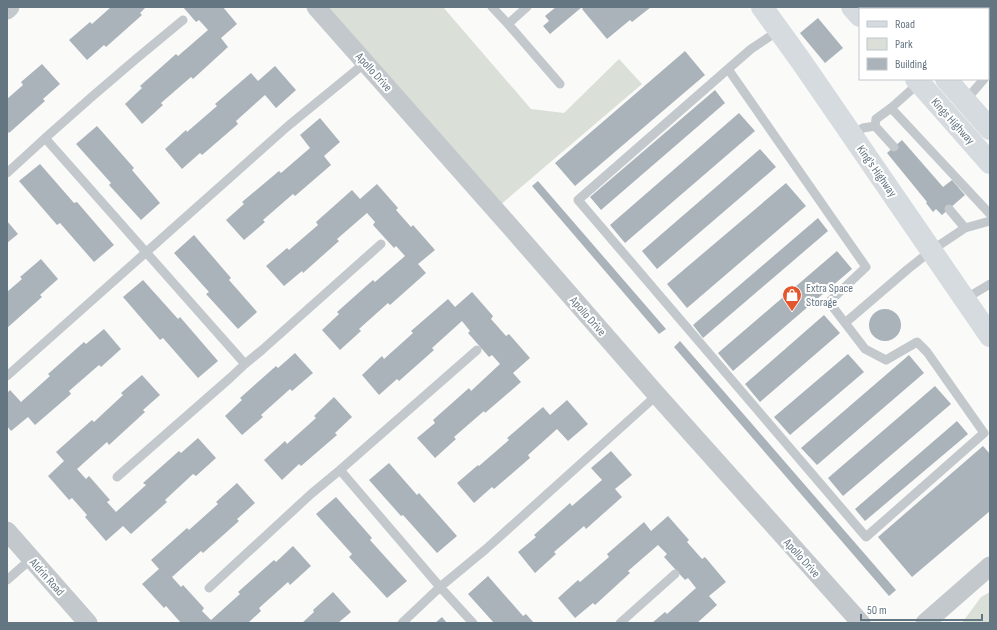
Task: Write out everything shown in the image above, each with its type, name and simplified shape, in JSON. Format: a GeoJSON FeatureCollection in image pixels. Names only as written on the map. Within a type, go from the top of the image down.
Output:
{"type":"FeatureCollection","features":[{"type":"Feature","properties":{"kind":"street"},"geometry":{"type":"LineString","coordinates":[[7,10],[10,7]]}},
{"type":"Feature","properties":{"kind":"street","name":"Apollo Drive"},"geometry":{"type":"LineString","coordinates":[[316,7],[657,395],[861,623]]}},
{"type":"Feature","properties":{"kind":"street","name":"King's Highway"},"geometry":{"type":"LineString","coordinates":[[762,7],[932,250],[990,336]]}},
{"type":"Feature","properties":{"kind":"street"},"geometry":{"type":"LineString","coordinates":[[852,7],[859,15]]}},
{"type":"Feature","properties":{"kind":"street","name":"Kings Highway"},"geometry":{"type":"LineString","coordinates":[[947,80],[990,129]]}},
{"type":"Feature","properties":{"kind":"street","name":"Kings Highway"},"geometry":{"type":"LineString","coordinates":[[918,81],[990,163]]}},
{"type":"Feature","properties":{"kind":"street","name":"Aldrin Road"},"geometry":{"type":"LineString","coordinates":[[7,531],[88,623]]}},
{"type":"Feature","properties":{"kind":"street"},"geometry":{"type":"LineString","coordinates":[[925,623],[990,566]]}},
{"type":"Feature","properties":{"kind":"lane"},"geometry":{"type":"LineString","coordinates":[[492,7],[560,84]]}},
{"type":"Feature","properties":{"kind":"lane"},"geometry":{"type":"LineString","coordinates":[[508,24],[527,7]]}},
{"type":"Feature","properties":{"kind":"lane"},"geometry":{"type":"LineString","coordinates":[[7,173],[45,138],[183,20]]}},
{"type":"Feature","properties":{"kind":"lane"},"geometry":{"type":"LineString","coordinates":[[728,69],[866,267],[829,302],[865,349],[886,360],[917,342],[927,352],[984,433],[866,537],[578,200],[728,69],[751,49],[778,31]]}},
{"type":"Feature","properties":{"kind":"lane"},"geometry":{"type":"LineString","coordinates":[[7,376],[288,126],[365,63]]}},
{"type":"Feature","properties":{"kind":"lane"},"geometry":{"type":"LineString","coordinates":[[965,101],[983,80]]}},
{"type":"Feature","properties":{"kind":"lane"},"geometry":{"type":"LineString","coordinates":[[875,126],[876,119],[891,108],[918,81]]}},
{"type":"Feature","properties":{"kind":"lane"},"geometry":{"type":"LineString","coordinates":[[891,108],[990,214]]}},
{"type":"Feature","properties":{"kind":"lane"},"geometry":{"type":"LineString","coordinates":[[852,135],[863,128],[875,126]]}},
{"type":"Feature","properties":{"kind":"lane"},"geometry":{"type":"LineString","coordinates":[[875,126],[894,147]]}},
{"type":"Feature","properties":{"kind":"lane"},"geometry":{"type":"LineString","coordinates":[[45,138],[245,364]]}},
{"type":"Feature","properties":{"kind":"lane"},"geometry":{"type":"LineString","coordinates":[[949,209],[966,228]]}},
{"type":"Feature","properties":{"kind":"lane"},"geometry":{"type":"LineString","coordinates":[[845,323],[932,250],[966,228],[990,221]]}},
{"type":"Feature","properties":{"kind":"lane"},"geometry":{"type":"LineString","coordinates":[[117,477],[380,244]]}},
{"type":"Feature","properties":{"kind":"lane"},"geometry":{"type":"LineString","coordinates":[[964,298],[990,284]]}},
{"type":"Feature","properties":{"kind":"lane"},"geometry":{"type":"LineString","coordinates":[[209,588],[311,494],[477,350]]}},
{"type":"Feature","properties":{"kind":"lane"},"geometry":{"type":"LineString","coordinates":[[402,623],[440,587],[492,544],[657,395]]}},
{"type":"Feature","properties":{"kind":"lane"},"geometry":{"type":"LineString","coordinates":[[340,470],[440,587],[473,623]]}},
{"type":"Feature","properties":{"kind":"lane"},"geometry":{"type":"LineString","coordinates":[[7,580],[31,559]]}},
{"type":"Feature","properties":{"kind":"lane"},"geometry":{"type":"LineString","coordinates":[[620,623],[675,574]]}},
{"type":"Feature","properties":{"kind":"green space"},"geometry":{"type":"Polygon","coordinates":[[[320,7],[443,7],[531,109],[564,113],[619,59],[642,84],[492,212],[320,7]]]}},
{"type":"Feature","properties":{"kind":"green space"},"geometry":{"type":"Polygon","coordinates":[[[990,592],[990,623],[962,623],[981,597],[990,592]]]}},
{"type":"Feature","properties":{"kind":"building"},"geometry":{"type":"Polygon","coordinates":[[[111,7],[146,7],[140,13],[142,15],[106,47],[104,45],[87,60],[69,40],[90,22],[92,24],[111,7]]]}},
{"type":"Feature","properties":{"kind":"building"},"geometry":{"type":"Polygon","coordinates":[[[183,7],[223,7],[237,24],[221,38],[228,47],[193,79],[191,77],[161,103],[163,105],[142,124],[125,104],[142,88],[140,86],[176,54],[178,56],[208,30],[199,20],[196,22],[183,7]]]}},
{"type":"Feature","properties":{"kind":"building"},"geometry":{"type":"Polygon","coordinates":[[[556,7],[582,7],[550,34],[543,26],[549,21],[545,16],[556,7]]]}},
{"type":"Feature","properties":{"kind":"building"},"geometry":{"type":"Polygon","coordinates":[[[584,7],[651,7],[632,22],[630,20],[607,39],[582,9],[584,7]]]}},
{"type":"Feature","properties":{"kind":"building"},"geometry":{"type":"Polygon","coordinates":[[[818,18],[843,48],[825,63],[800,33],[818,18]]]}},
{"type":"Feature","properties":{"kind":"building"},"geometry":{"type":"Polygon","coordinates":[[[685,51],[705,75],[575,186],[555,163],[685,51]]]}},
{"type":"Feature","properties":{"kind":"building"},"geometry":{"type":"Polygon","coordinates":[[[42,64],[60,84],[43,99],[45,101],[9,133],[7,131],[7,99],[23,85],[21,82],[42,64]]]}},
{"type":"Feature","properties":{"kind":"building"},"geometry":{"type":"Polygon","coordinates":[[[275,66],[296,90],[276,108],[265,95],[236,121],[238,124],[202,155],[200,153],[182,169],[165,149],[186,130],[187,132],[217,106],[215,104],[251,73],[258,81],[275,66]]]}},
{"type":"Feature","properties":{"kind":"building"},"geometry":{"type":"Polygon","coordinates":[[[715,90],[725,103],[601,210],[590,197],[715,90]]]}},
{"type":"Feature","properties":{"kind":"building"},"geometry":{"type":"Polygon","coordinates":[[[739,113],[755,131],[625,243],[610,225],[739,113]]]}},
{"type":"Feature","properties":{"kind":"building"},"geometry":{"type":"Polygon","coordinates":[[[320,118],[340,142],[324,156],[331,165],[295,196],[293,194],[263,220],[265,222],[244,240],[226,220],[244,204],[242,202],[279,171],[281,173],[310,148],[300,135],[320,118]]]}},
{"type":"Feature","properties":{"kind":"building"},"geometry":{"type":"Polygon","coordinates":[[[97,126],[134,168],[132,170],[160,203],[141,220],[109,185],[111,183],[76,144],[97,126]]]}},
{"type":"Feature","properties":{"kind":"building"},"geometry":{"type":"Polygon","coordinates":[[[902,140],[943,187],[952,180],[965,195],[942,215],[936,209],[933,212],[926,203],[927,202],[887,153],[902,140]]]}},
{"type":"Feature","properties":{"kind":"building"},"geometry":{"type":"Polygon","coordinates":[[[760,149],[776,167],[657,269],[642,251],[760,149]]]}},
{"type":"Feature","properties":{"kind":"building"},"geometry":{"type":"Polygon","coordinates":[[[40,164],[74,203],[77,202],[114,245],[94,262],[60,223],[57,225],[19,181],[40,164]]]}},
{"type":"Feature","properties":{"kind":"building"},"geometry":{"type":"Polygon","coordinates":[[[538,181],[666,329],[659,334],[532,186],[538,181]]]}},
{"type":"Feature","properties":{"kind":"building"},"geometry":{"type":"Polygon","coordinates":[[[786,183],[806,206],[687,308],[667,284],[786,183]]]}},
{"type":"Feature","properties":{"kind":"building"},"geometry":{"type":"Polygon","coordinates":[[[377,184],[398,208],[396,210],[411,227],[413,225],[435,250],[418,264],[426,273],[390,305],[388,303],[359,329],[361,331],[340,350],[322,330],[339,314],[337,312],[373,280],[375,282],[405,256],[396,246],[394,248],[373,225],[375,222],[367,213],[337,239],[339,241],[303,273],[302,271],[284,286],[266,266],[287,248],[289,250],[318,225],[316,222],[352,190],[360,199],[377,184]]]}},
{"type":"Feature","properties":{"kind":"building"},"geometry":{"type":"Polygon","coordinates":[[[818,218],[828,231],[703,338],[693,325],[818,218]]]}},
{"type":"Feature","properties":{"kind":"building"},"geometry":{"type":"Polygon","coordinates":[[[7,221],[18,234],[7,243],[7,221]]]}},
{"type":"Feature","properties":{"kind":"building"},"geometry":{"type":"Polygon","coordinates":[[[194,235],[231,278],[229,280],[257,312],[238,329],[206,294],[209,292],[174,253],[194,235]]]}},
{"type":"Feature","properties":{"kind":"building"},"geometry":{"type":"Polygon","coordinates":[[[837,251],[852,269],[733,371],[718,353],[837,251]]]}},
{"type":"Feature","properties":{"kind":"building"},"geometry":{"type":"Polygon","coordinates":[[[41,259],[58,279],[40,295],[42,297],[7,328],[7,292],[22,279],[20,277],[41,259]]]}},
{"type":"Feature","properties":{"kind":"building"},"geometry":{"type":"Polygon","coordinates":[[[143,280],[178,319],[180,317],[218,361],[198,378],[163,338],[160,340],[123,297],[143,280]]]}},
{"type":"Feature","properties":{"kind":"building"},"geometry":{"type":"Polygon","coordinates":[[[472,292],[493,316],[491,319],[506,336],[509,334],[530,358],[513,373],[521,382],[454,437],[456,439],[435,458],[417,438],[435,423],[433,420],[469,388],[471,391],[500,364],[492,355],[489,357],[468,333],[470,331],[462,321],[432,348],[434,350],[399,381],[397,379],[379,395],[362,375],[382,356],[384,359],[413,333],[411,331],[448,299],[455,307],[472,292]]]}},
{"type":"Feature","properties":{"kind":"building"},"geometry":{"type":"Polygon","coordinates":[[[882,309],[888,309],[897,313],[901,325],[897,337],[888,341],[882,341],[873,337],[869,328],[869,322],[873,313],[882,309]]]}},
{"type":"Feature","properties":{"kind":"building"},"geometry":{"type":"Polygon","coordinates":[[[824,315],[840,333],[760,402],[745,384],[824,315]]]}},
{"type":"Feature","properties":{"kind":"building"},"geometry":{"type":"Polygon","coordinates":[[[104,329],[121,349],[101,367],[99,365],[69,391],[71,394],[35,425],[28,417],[11,431],[7,426],[7,393],[10,390],[21,402],[50,376],[48,374],[84,342],[86,344],[104,329]]]}},
{"type":"Feature","properties":{"kind":"building"},"geometry":{"type":"Polygon","coordinates":[[[680,341],[896,590],[889,596],[674,347],[680,341]]]}},
{"type":"Feature","properties":{"kind":"building"},"geometry":{"type":"Polygon","coordinates":[[[295,353],[313,373],[292,391],[290,389],[261,415],[263,417],[242,435],[225,416],[242,400],[240,398],[276,366],[278,368],[295,353]]]}},
{"type":"Feature","properties":{"kind":"building"},"geometry":{"type":"Polygon","coordinates":[[[848,354],[864,372],[790,435],[774,417],[848,354]]]}},
{"type":"Feature","properties":{"kind":"building"},"geometry":{"type":"Polygon","coordinates":[[[909,355],[924,373],[817,465],[801,448],[909,355]]]}},
{"type":"Feature","properties":{"kind":"building"},"geometry":{"type":"Polygon","coordinates":[[[142,375],[160,395],[143,410],[145,412],[109,445],[107,442],[77,469],[86,479],[89,476],[110,500],[107,502],[116,512],[146,485],[143,483],[179,451],[181,453],[198,438],[216,458],[196,476],[193,474],[165,500],[167,502],[131,534],[123,526],[106,541],[85,517],[87,515],[72,498],[69,500],[48,476],[64,461],[56,452],[92,420],[94,422],[123,395],[121,393],[142,375]]]}},
{"type":"Feature","properties":{"kind":"building"},"geometry":{"type":"Polygon","coordinates":[[[935,386],[951,404],[843,496],[828,478],[935,386]]]}},
{"type":"Feature","properties":{"kind":"building"},"geometry":{"type":"Polygon","coordinates":[[[334,397],[352,417],[335,433],[337,435],[301,466],[299,464],[282,480],[264,460],[285,441],[287,444],[316,418],[314,416],[334,397]]]}},
{"type":"Feature","properties":{"kind":"building"},"geometry":{"type":"Polygon","coordinates":[[[567,400],[588,424],[568,441],[557,429],[528,455],[530,458],[494,489],[492,487],[474,503],[457,483],[509,440],[507,438],[543,407],[550,415],[567,400]]]}},
{"type":"Feature","properties":{"kind":"building"},"geometry":{"type":"Polygon","coordinates":[[[957,421],[968,434],[865,521],[855,509],[957,421]]]}},
{"type":"Feature","properties":{"kind":"building"},"geometry":{"type":"Polygon","coordinates":[[[983,446],[990,454],[990,511],[912,577],[878,537],[983,446]]]}},
{"type":"Feature","properties":{"kind":"building"},"geometry":{"type":"Polygon","coordinates":[[[611,451],[632,475],[615,489],[622,497],[586,529],[584,526],[554,552],[556,554],[535,573],[518,552],[536,537],[534,535],[570,503],[572,506],[602,480],[591,468],[611,451]]]}},
{"type":"Feature","properties":{"kind":"building"},"geometry":{"type":"Polygon","coordinates":[[[389,463],[417,495],[419,493],[457,536],[437,553],[369,480],[389,463]]]}},
{"type":"Feature","properties":{"kind":"building"},"geometry":{"type":"Polygon","coordinates":[[[237,483],[255,503],[237,519],[239,521],[203,553],[201,551],[172,577],[181,587],[183,585],[204,608],[202,611],[211,620],[240,594],[238,592],[274,560],[276,562],[293,546],[311,566],[290,585],[288,582],[259,608],[261,611],[248,623],[181,623],[166,606],[164,608],[142,584],[159,569],[151,560],[187,528],[189,530],[218,504],[216,502],[237,483]]]}},
{"type":"Feature","properties":{"kind":"building"},"geometry":{"type":"Polygon","coordinates":[[[336,497],[372,538],[370,540],[407,581],[387,598],[349,557],[352,554],[316,514],[336,497]]]}},
{"type":"Feature","properties":{"kind":"building"},"geometry":{"type":"Polygon","coordinates":[[[668,516],[689,540],[687,542],[702,559],[705,557],[726,582],[709,596],[717,605],[697,623],[652,623],[665,612],[667,614],[696,588],[688,578],[685,580],[664,557],[667,554],[658,545],[628,571],[630,573],[595,605],[593,603],[575,618],[558,598],[578,580],[580,582],[609,557],[607,554],[644,522],[651,531],[668,516]]]}},
{"type":"Feature","properties":{"kind":"building"},"geometry":{"type":"Polygon","coordinates":[[[488,576],[523,616],[526,614],[534,623],[494,623],[468,594],[488,576]]]}},
{"type":"Feature","properties":{"kind":"building"},"geometry":{"type":"Polygon","coordinates":[[[333,592],[351,612],[338,623],[302,623],[314,612],[313,610],[333,592]]]}},
{"type":"Feature","properties":{"kind":"building"},"geometry":{"type":"Polygon","coordinates":[[[442,617],[447,623],[435,623],[442,617]]]}},
{"type":"Feature","properties":{"kind":"place","name":"Extra Space Storage"},"geometry":{"type":"Point","coordinates":[792,312]}}]}
